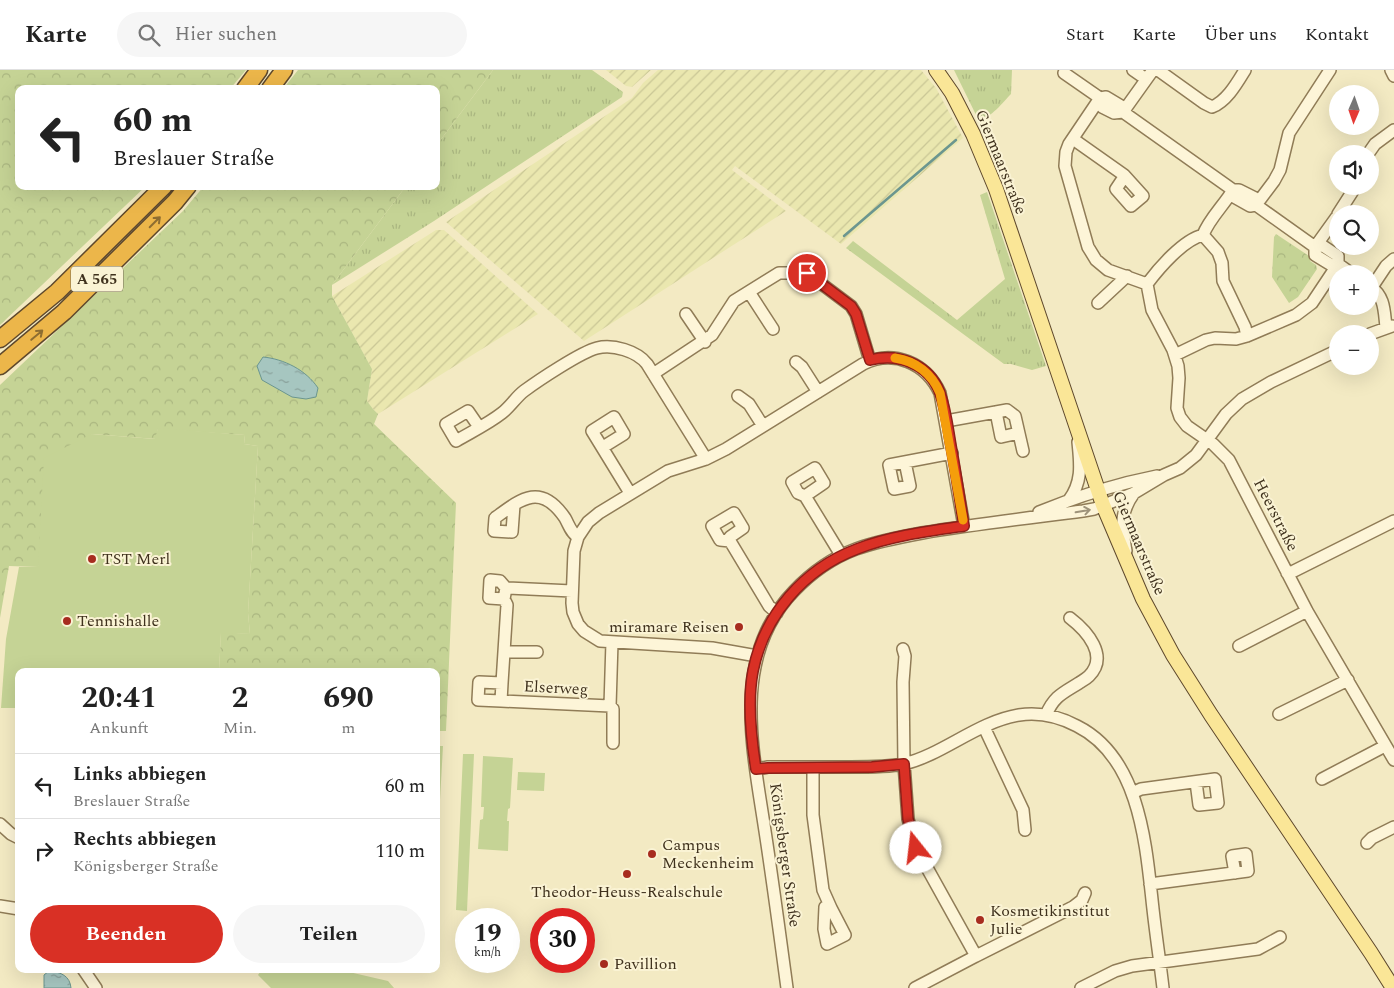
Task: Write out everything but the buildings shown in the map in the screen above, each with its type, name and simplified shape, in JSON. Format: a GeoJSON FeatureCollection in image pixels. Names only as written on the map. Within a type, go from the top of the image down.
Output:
{"type":"FeatureCollection","features":[{"type":"Feature","properties":{"kind":"highway"},"geometry":{"type":"LineString","coordinates":[[248,85],[259,70]]}},
{"type":"Feature","properties":{"kind":"highway"},"geometry":{"type":"LineString","coordinates":[[273,85],[284,70]]}},
{"type":"Feature","properties":{"kind":"highway","name":"A 565"},"geometry":{"type":"LineString","coordinates":[[0,339],[57,292],[160,190]]}},
{"type":"Feature","properties":{"kind":"highway","name":"A 565"},"geometry":{"type":"LineString","coordinates":[[0,366],[64,312],[175,202],[185,190]]}},
{"type":"Feature","properties":{"kind":"main road","name":"Giermaarstraße"},"geometry":{"type":"LineString","coordinates":[[936,70],[952,93],[973,134],[996,189],[1098,491],[1142,599],[1173,655],[1211,715],[1393,988]]}},
{"type":"Feature","properties":{"kind":"street"},"geometry":{"type":"LineString","coordinates":[[1123,112],[1149,74],[1133,70]]}},
{"type":"Feature","properties":{"kind":"street"},"geometry":{"type":"LineString","coordinates":[[1158,70],[1212,107],[1225,99],[1245,70]]}},
{"type":"Feature","properties":{"kind":"street"},"geometry":{"type":"LineString","coordinates":[[1064,73],[1100,98],[1102,107],[1114,113],[1123,112],[1233,190],[1234,197],[1250,206],[1256,205],[1274,181],[1280,170],[1289,133],[1330,70]]}},
{"type":"Feature","properties":{"kind":"street"},"geometry":{"type":"LineString","coordinates":[[1392,70],[1394,76]]}},
{"type":"Feature","properties":{"kind":"street"},"geometry":{"type":"LineString","coordinates":[[1100,98],[1066,152],[1065,166],[1088,247],[1096,260],[1108,270],[1147,284],[1155,273],[1185,244],[1194,237],[1203,235]]}},
{"type":"Feature","properties":{"kind":"street"},"geometry":{"type":"LineString","coordinates":[[1374,145],[1394,130]]}},
{"type":"Feature","properties":{"kind":"street"},"geometry":{"type":"LineString","coordinates":[[1073,139],[1124,175]]}},
{"type":"Feature","properties":{"kind":"street"},"geometry":{"type":"LineString","coordinates":[[1203,235],[1205,228],[1224,205],[1233,190]]}},
{"type":"Feature","properties":{"kind":"street"},"geometry":{"type":"LineString","coordinates":[[1175,355],[1206,340],[1215,338],[1236,339],[1247,336],[1296,315],[1312,303],[1338,264],[1338,256],[1323,246],[1314,247],[1256,205]]}},
{"type":"Feature","properties":{"kind":"street"},"geometry":{"type":"LineString","coordinates":[[1314,247],[1329,226]]}},
{"type":"Feature","properties":{"kind":"street"},"geometry":{"type":"LineString","coordinates":[[1203,235],[1218,252],[1222,263],[1223,282],[1245,327],[1247,336]]}},
{"type":"Feature","properties":{"kind":"street"},"geometry":{"type":"LineString","coordinates":[[1379,276],[1394,259]]}},
{"type":"Feature","properties":{"kind":"street"},"geometry":{"type":"LineString","coordinates":[[654,374],[704,342],[718,328],[734,302],[779,272],[807,273],[851,306],[856,314],[870,360]]}},
{"type":"Feature","properties":{"kind":"street"},"geometry":{"type":"LineString","coordinates":[[1098,303],[1127,276]]}},
{"type":"Feature","properties":{"kind":"street","name":"Heerstraße"},"geometry":{"type":"LineString","coordinates":[[1147,284],[1152,310],[1175,355],[1179,378],[1177,408],[1180,417],[1187,426],[1213,444],[1229,460],[1307,611],[1394,760]]}},
{"type":"Feature","properties":{"kind":"street"},"geometry":{"type":"LineString","coordinates":[[749,292],[773,329]]}},
{"type":"Feature","properties":{"kind":"street"},"geometry":{"type":"LineString","coordinates":[[1379,293],[1390,326]]}},
{"type":"Feature","properties":{"kind":"street"},"geometry":{"type":"LineString","coordinates":[[686,314],[704,342]]}},
{"type":"Feature","properties":{"kind":"street"},"geometry":{"type":"LineString","coordinates":[[479,427],[503,413],[524,391],[588,351],[598,348],[612,348],[637,355],[647,364],[706,459]]}},
{"type":"Feature","properties":{"kind":"street"},"geometry":{"type":"LineString","coordinates":[[1164,475],[1188,462],[1226,414],[1249,394],[1329,354]]}},
{"type":"Feature","properties":{"kind":"street"},"geometry":{"type":"LineString","coordinates":[[757,656],[712,648],[600,641],[592,636],[578,624],[573,612],[572,591],[574,551],[578,537],[588,522],[630,493],[668,471],[706,459],[726,449],[870,360],[891,357],[909,361],[919,367],[931,377],[942,398],[964,526]]}},
{"type":"Feature","properties":{"kind":"street"},"geometry":{"type":"LineString","coordinates":[[796,362],[802,367],[818,392]]}},
{"type":"Feature","properties":{"kind":"street"},"geometry":{"type":"LineString","coordinates":[[738,396],[748,404],[763,426]]}},
{"type":"Feature","properties":{"kind":"street"},"geometry":{"type":"LineString","coordinates":[[946,421],[1007,410],[1015,416],[1023,451]]}},
{"type":"Feature","properties":{"kind":"street"},"geometry":{"type":"LineString","coordinates":[[996,412],[1001,437],[1018,433]]}},
{"type":"Feature","properties":{"kind":"street"},"geometry":{"type":"LineString","coordinates":[[1069,500],[1075,492],[1080,475],[1076,427]]}},
{"type":"Feature","properties":{"kind":"street"},"geometry":{"type":"LineString","coordinates":[[603,447],[630,493]]}},
{"type":"Feature","properties":{"kind":"street"},"geometry":{"type":"LineString","coordinates":[[906,462],[952,453]]}},
{"type":"Feature","properties":{"kind":"street","name":"Königsberger Straße"},"geometry":{"type":"LineString","coordinates":[[1027,517],[1069,500],[1118,484],[1164,475]]}},
{"type":"Feature","properties":{"kind":"street","name":"Königsberger Straße"},"geometry":{"type":"LineString","coordinates":[[787,988],[750,714],[752,679],[757,656],[777,613],[789,596],[827,563],[841,555],[873,543],[964,526],[1083,511],[1134,493],[1164,475]]}},
{"type":"Feature","properties":{"kind":"street"},"geometry":{"type":"LineString","coordinates":[[1127,562],[1122,525],[1123,515],[1134,493]]}},
{"type":"Feature","properties":{"kind":"street"},"geometry":{"type":"LineString","coordinates":[[805,496],[841,555]]}},
{"type":"Feature","properties":{"kind":"street"},"geometry":{"type":"LineString","coordinates":[[514,504],[531,497],[541,498],[554,504],[566,519],[573,534],[578,537]]}},
{"type":"Feature","properties":{"kind":"street"},"geometry":{"type":"LineString","coordinates":[[1287,573],[1394,522]]}},
{"type":"Feature","properties":{"kind":"street"},"geometry":{"type":"LineString","coordinates":[[730,541],[768,606],[777,613]]}},
{"type":"Feature","properties":{"kind":"street","name":"Elserweg"},"geometry":{"type":"LineString","coordinates":[[501,701],[507,605],[505,594],[572,591]]}},
{"type":"Feature","properties":{"kind":"street"},"geometry":{"type":"LineString","coordinates":[[1238,646],[1307,611]]}},
{"type":"Feature","properties":{"kind":"street"},"geometry":{"type":"LineString","coordinates":[[1046,715],[1056,697],[1089,676],[1096,664],[1097,653],[1088,635],[1082,627],[1070,618]]}},
{"type":"Feature","properties":{"kind":"street","name":"Elserweg"},"geometry":{"type":"LineString","coordinates":[[612,642],[610,706],[613,709],[612,742]]}},
{"type":"Feature","properties":{"kind":"street"},"geometry":{"type":"LineString","coordinates":[[903,650],[905,656],[903,682],[904,764],[908,819],[916,848],[976,956]]}},
{"type":"Feature","properties":{"kind":"street"},"geometry":{"type":"LineString","coordinates":[[505,652],[537,652]]}},
{"type":"Feature","properties":{"kind":"street"},"geometry":{"type":"LineString","coordinates":[[1279,714],[1348,680]]}},
{"type":"Feature","properties":{"kind":"street","name":"Elserweg"},"geometry":{"type":"LineString","coordinates":[[502,683],[479,682],[478,700],[610,706]]}},
{"type":"Feature","properties":{"kind":"street"},"geometry":{"type":"LineString","coordinates":[[756,769],[872,767],[904,764],[1000,720],[1019,715],[1046,715],[1070,722],[1094,736],[1116,760],[1132,793],[1144,841],[1164,988]]}},
{"type":"Feature","properties":{"kind":"street"},"geometry":{"type":"LineString","coordinates":[[984,728],[1023,810],[1026,830]]}},
{"type":"Feature","properties":{"kind":"street"},"geometry":{"type":"LineString","coordinates":[[1322,779],[1385,746]]}},
{"type":"Feature","properties":{"kind":"street"},"geometry":{"type":"LineString","coordinates":[[813,767],[813,815],[822,890],[827,904]]}},
{"type":"Feature","properties":{"kind":"street"},"geometry":{"type":"LineString","coordinates":[[1132,793],[1141,789],[1196,782]]}},
{"type":"Feature","properties":{"kind":"street"},"geometry":{"type":"LineString","coordinates":[[0,824],[15,836]]}},
{"type":"Feature","properties":{"kind":"street"},"geometry":{"type":"LineString","coordinates":[[1367,843],[1372,838],[1394,827]]}},
{"type":"Feature","properties":{"kind":"street"},"geometry":{"type":"LineString","coordinates":[[1150,884],[1235,873]]}},
{"type":"Feature","properties":{"kind":"street"},"geometry":{"type":"LineString","coordinates":[[915,988],[1073,907],[1082,900],[1085,894]]}},
{"type":"Feature","properties":{"kind":"street"},"geometry":{"type":"LineString","coordinates":[[0,906],[15,908]]}},
{"type":"Feature","properties":{"kind":"street"},"geometry":{"type":"LineString","coordinates":[[1081,988],[1115,971],[1145,964],[1258,949],[1280,937]]}},
{"type":"Feature","properties":{"kind":"street"},"geometry":{"type":"LineString","coordinates":[[86,973],[96,988]]}},
{"type":"Feature","properties":{"kind":"shaded area"},"geometry":{"type":"Polygon","coordinates":[[[606,70],[651,70],[632,87],[626,86],[606,70]]]}},
{"type":"Feature","properties":{"kind":"shaded area"},"geometry":{"type":"Polygon","coordinates":[[[658,70],[921,70],[936,88],[963,138],[841,244],[735,166],[732,170],[786,211],[584,341],[446,222],[632,98],[643,83],[658,70]]]}},
{"type":"Feature","properties":{"kind":"shaded area"},"geometry":{"type":"Polygon","coordinates":[[[436,230],[444,230],[538,314],[378,414],[367,401],[372,369],[332,296],[436,230]]]}},
{"type":"Feature","properties":{"kind":"green space"},"geometry":{"type":"Polygon","coordinates":[[[0,70],[246,70],[233,85],[15,85],[15,190],[142,190],[0,325],[0,70]]]}},
{"type":"Feature","properties":{"kind":"green space"},"geometry":{"type":"Polygon","coordinates":[[[298,70],[493,70],[440,141],[440,85],[286,85],[298,70]]]}},
{"type":"Feature","properties":{"kind":"green space"},"geometry":{"type":"Polygon","coordinates":[[[493,70],[592,70],[623,92],[622,97],[434,221],[332,285],[403,190],[440,190],[440,141],[493,70]]]}},
{"type":"Feature","properties":{"kind":"green space"},"geometry":{"type":"Polygon","coordinates":[[[954,70],[1012,70],[1011,94],[992,114],[983,119],[978,119],[954,70]]]}},
{"type":"Feature","properties":{"kind":"green space"},"geometry":{"type":"Polygon","coordinates":[[[201,190],[403,190],[332,285],[332,296],[372,369],[367,401],[378,414],[374,424],[456,503],[446,731],[440,731],[440,668],[219,668],[221,632],[250,634],[248,613],[258,446],[244,444],[245,435],[158,429],[156,439],[92,434],[38,567],[9,566],[0,618],[0,385],[183,211],[201,190]]]}},
{"type":"Feature","properties":{"kind":"green space"},"geometry":{"type":"Polygon","coordinates":[[[987,192],[1046,366],[1032,370],[1004,364],[846,248],[853,241],[957,320],[1005,279],[980,195],[987,192]]]}},
{"type":"Feature","properties":{"kind":"green space"},"geometry":{"type":"Polygon","coordinates":[[[1276,234],[1312,258],[1310,261],[1316,265],[1317,269],[1298,297],[1289,303],[1272,277],[1274,237],[1276,234]]]}},
{"type":"Feature","properties":{"kind":"green space"},"geometry":{"type":"Polygon","coordinates":[[[158,428],[245,435],[244,444],[258,446],[248,613],[250,634],[221,633],[219,668],[15,668],[15,708],[1,708],[6,639],[19,567],[38,567],[44,458],[92,434],[155,439],[158,428]]]}},
{"type":"Feature","properties":{"kind":"green space"},"geometry":{"type":"Polygon","coordinates":[[[440,746],[443,746],[440,800],[440,746]]]}},
{"type":"Feature","properties":{"kind":"green space"},"geometry":{"type":"Polygon","coordinates":[[[463,754],[474,754],[467,908],[456,908],[463,754]]]}},
{"type":"Feature","properties":{"kind":"green space"},"geometry":{"type":"Polygon","coordinates":[[[483,756],[513,758],[510,808],[508,809],[507,821],[509,821],[508,851],[478,849],[480,820],[483,819],[484,807],[481,807],[483,756]]]}},
{"type":"Feature","properties":{"kind":"green space"},"geometry":{"type":"Polygon","coordinates":[[[518,772],[545,773],[544,791],[517,790],[518,772]]]}},
{"type":"Feature","properties":{"kind":"green space"},"geometry":{"type":"Polygon","coordinates":[[[259,973],[353,973],[388,981],[394,988],[271,988],[258,975],[259,973]]]}},
{"type":"Feature","properties":{"kind":"water"},"geometry":{"type":"Polygon","coordinates":[[[263,357],[279,360],[301,371],[318,388],[316,397],[306,399],[292,397],[262,380],[257,366],[263,357]]]}},
{"type":"Feature","properties":{"kind":"water"},"geometry":{"type":"Polygon","coordinates":[[[46,973],[59,973],[64,975],[69,980],[71,988],[44,988],[44,975],[46,973]]]}},
{"type":"Feature","properties":{"kind":"waterway"},"geometry":{"type":"LineString","coordinates":[[844,236],[956,140]]}},
{"type":"Feature","properties":{"kind":"slow traffic"},"geometry":{"type":"LineString","coordinates":[[895,358],[909,361],[919,367],[931,377],[940,393],[963,520]]}},
{"type":"Feature","properties":{"kind":"place","name":"TST Merl"},"geometry":{"type":"Point","coordinates":[92,559]}},
{"type":"Feature","properties":{"kind":"place","name":"Tennishalle"},"geometry":{"type":"Point","coordinates":[67,621]}},
{"type":"Feature","properties":{"kind":"place","name":"miramare Reisen"},"geometry":{"type":"Point","coordinates":[739,627]}},
{"type":"Feature","properties":{"kind":"place","name":"Campus Meckenheim"},"geometry":{"type":"Point","coordinates":[652,854]}},
{"type":"Feature","properties":{"kind":"place","name":"Theodor-Heuss-Realschule"},"geometry":{"type":"Point","coordinates":[627,874]}},
{"type":"Feature","properties":{"kind":"place","name":"Kosmetikinstitut Julie"},"geometry":{"type":"Point","coordinates":[980,920]}},
{"type":"Feature","properties":{"kind":"place","name":"Pavillion"},"geometry":{"type":"Point","coordinates":[604,964]}},
{"type":"Feature","properties":{"kind":"route"},"geometry":{"type":"LineString","coordinates":[[807,273],[851,306],[856,314],[870,360],[891,357],[909,361],[931,377],[936,385],[942,398],[964,526],[873,543],[857,548],[827,563],[813,573],[789,596],[769,627],[757,656],[753,672],[750,714],[756,769],[872,767],[904,764],[908,819],[916,848]]}}]}
